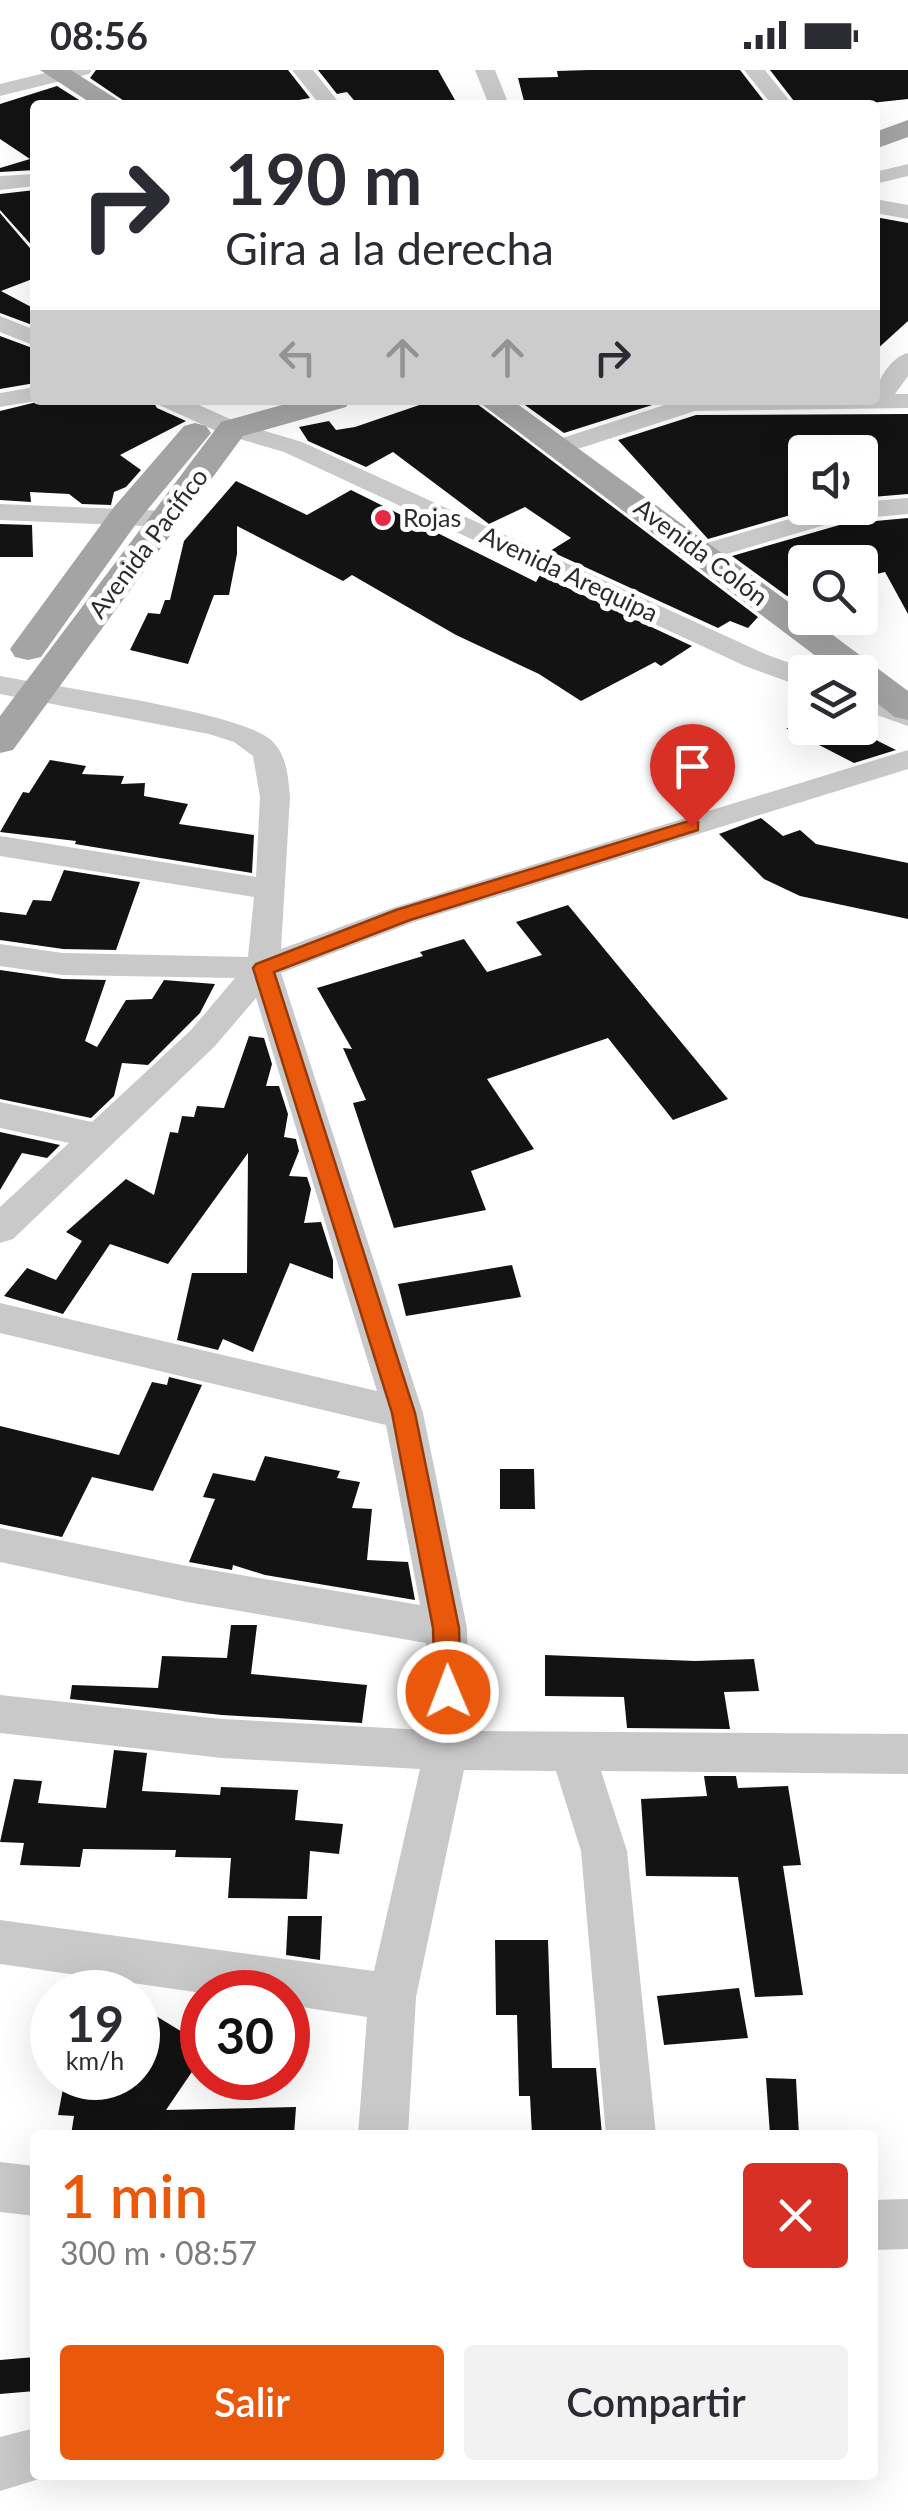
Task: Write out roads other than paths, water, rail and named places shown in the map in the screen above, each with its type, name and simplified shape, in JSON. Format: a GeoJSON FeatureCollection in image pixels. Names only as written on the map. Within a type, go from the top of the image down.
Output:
{"type":"FeatureCollection","features":[{"type":"Feature","properties":{"kind":"main road"},"geometry":{"type":"LineString","coordinates":[[66,72],[107,100]]}},
{"type":"Feature","properties":{"kind":"main road"},"geometry":{"type":"LineString","coordinates":[[880,122],[908,111]]}},
{"type":"Feature","properties":{"kind":"main road"},"geometry":{"type":"LineString","coordinates":[[880,140],[908,128]]}},
{"type":"Feature","properties":{"kind":"main road"},"geometry":{"type":"LineString","coordinates":[[220,424],[262,405]]}},
{"type":"Feature","properties":{"kind":"main road"},"geometry":{"type":"LineString","coordinates":[[220,424],[311,405]]}},
{"type":"Feature","properties":{"kind":"main road","name":"Avenida Colón"},"geometry":{"type":"LineString","coordinates":[[499,405],[703,552],[908,709]]}},
{"type":"Feature","properties":{"kind":"main road","name":"Avenida Pacifico"},"geometry":{"type":"LineString","coordinates":[[0,742],[9,688],[126,514],[220,424]]}},
{"type":"Feature","properties":{"kind":"main road","name":"Avenida Pacifico"},"geometry":{"type":"LineString","coordinates":[[9,688],[168,519],[220,424]]}},
{"type":"Feature","properties":{"kind":"street"},"geometry":{"type":"LineString","coordinates":[[302,70],[327,100]]}},
{"type":"Feature","properties":{"kind":"street"},"geometry":{"type":"LineString","coordinates":[[484,70],[497,100]]}},
{"type":"Feature","properties":{"kind":"street"},"geometry":{"type":"LineString","coordinates":[[754,70],[778,100]]}},
{"type":"Feature","properties":{"kind":"street"},"geometry":{"type":"LineString","coordinates":[[0,90],[66,72]]}},
{"type":"Feature","properties":{"kind":"street"},"geometry":{"type":"LineString","coordinates":[[880,177],[908,170]]}},
{"type":"Feature","properties":{"kind":"street"},"geometry":{"type":"LineString","coordinates":[[0,184],[30,181]]}},
{"type":"Feature","properties":{"kind":"street"},"geometry":{"type":"LineString","coordinates":[[880,207],[908,212]]}},
{"type":"Feature","properties":{"kind":"street"},"geometry":{"type":"LineString","coordinates":[[0,322],[30,337]]}},
{"type":"Feature","properties":{"kind":"street"},"geometry":{"type":"LineString","coordinates":[[880,396],[908,360]]}},
{"type":"Feature","properties":{"kind":"street"},"geometry":{"type":"LineString","coordinates":[[0,400],[30,395]]}},
{"type":"Feature","properties":{"kind":"street"},"geometry":{"type":"LineString","coordinates":[[880,400],[908,401]]}},
{"type":"Feature","properties":{"kind":"street","name":"Avenida Arequipa"},"geometry":{"type":"LineString","coordinates":[[179,405],[220,424],[292,447],[788,673]]}},
{"type":"Feature","properties":{"kind":"street"},"geometry":{"type":"LineString","coordinates":[[558,447],[690,405]]}},
{"type":"Feature","properties":{"kind":"street"},"geometry":{"type":"LineString","coordinates":[[703,552],[840,512],[908,506]]}},
{"type":"Feature","properties":{"kind":"street"},"geometry":{"type":"LineString","coordinates":[[0,512],[126,514],[168,519]]}},
{"type":"Feature","properties":{"kind":"street"},"geometry":{"type":"LineString","coordinates":[[9,688],[248,736],[268,756],[277,811],[263,968],[404,1413],[446,1628],[449,1662],[446,1750],[392,1996],[383,2130]]}},
{"type":"Feature","properties":{"kind":"street"},"geometry":{"type":"LineString","coordinates":[[878,706],[908,717]]}},
{"type":"Feature","properties":{"kind":"street"},"geometry":{"type":"LineString","coordinates":[[0,955],[63,964],[263,968],[403,915],[908,760]]}},
{"type":"Feature","properties":{"kind":"street"},"geometry":{"type":"LineString","coordinates":[[0,846],[268,889]]}},
{"type":"Feature","properties":{"kind":"street"},"geometry":{"type":"LineString","coordinates":[[0,1229],[202,1038],[263,968]]}},
{"type":"Feature","properties":{"kind":"street"},"geometry":{"type":"LineString","coordinates":[[0,1115],[97,1136]]}},
{"type":"Feature","properties":{"kind":"street"},"geometry":{"type":"LineString","coordinates":[[0,1318],[404,1413]]}},
{"type":"Feature","properties":{"kind":"street"},"geometry":{"type":"LineString","coordinates":[[0,1545],[187,1584],[446,1628]]}},
{"type":"Feature","properties":{"kind":"street"},"geometry":{"type":"LineString","coordinates":[[0,1714],[297,1744],[446,1750],[830,1750],[908,1754]]}},
{"type":"Feature","properties":{"kind":"street"},"geometry":{"type":"LineString","coordinates":[[572,1750],[604,1851],[632,2130]]}},
{"type":"Feature","properties":{"kind":"street"},"geometry":{"type":"LineString","coordinates":[[0,1942],[392,1996]]}},
{"type":"Feature","properties":{"kind":"street"},"geometry":{"type":"LineString","coordinates":[[0,2187],[30,2191]]}},
{"type":"Feature","properties":{"kind":"street"},"geometry":{"type":"LineString","coordinates":[[878,2225],[908,2224]]}},
{"type":"Feature","properties":{"kind":"street"},"geometry":{"type":"LineString","coordinates":[[0,2464],[30,2456]]}},
{"type":"Feature","properties":{"kind":"place","name":"Rojas"},"geometry":{"type":"Point","coordinates":[383,518]}}]}
